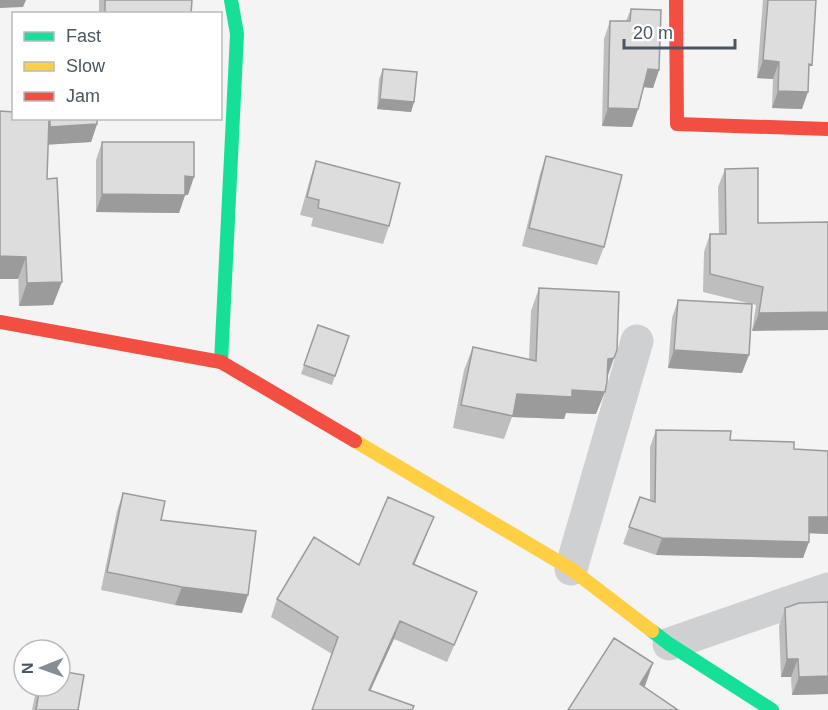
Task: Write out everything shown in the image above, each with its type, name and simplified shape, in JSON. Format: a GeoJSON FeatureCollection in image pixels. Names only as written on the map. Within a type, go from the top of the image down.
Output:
{"type":"FeatureCollection","features":[{"type":"Feature","properties":{"kind":"street"},"geometry":{"type":"LineString","coordinates":[[221,362],[237,34],[231,0]]}},
{"type":"Feature","properties":{"kind":"street"},"geometry":{"type":"LineString","coordinates":[[676,0],[677,124],[828,129]]}},
{"type":"Feature","properties":{"kind":"street"},"geometry":{"type":"LineString","coordinates":[[0,322],[221,362],[571,569],[669,644],[772,710]]}},
{"type":"Feature","properties":{"kind":"street"},"geometry":{"type":"LineString","coordinates":[[571,569],[638,341]]}},
{"type":"Feature","properties":{"kind":"street"},"geometry":{"type":"LineString","coordinates":[[669,644],[828,589]]}},
{"type":"Feature","properties":{"kind":"building"},"geometry":{"type":"Polygon","coordinates":[[[105,0],[192,0],[191,12],[105,12],[105,0]]]}},
{"type":"Feature","properties":{"kind":"building"},"geometry":{"type":"Polygon","coordinates":[[[768,0],[816,0],[808,92],[778,91],[779,62],[763,60],[768,0]]]}},
{"type":"Feature","properties":{"kind":"building"},"geometry":{"type":"Polygon","coordinates":[[[631,9],[661,10],[659,70],[648,69],[638,109],[608,108],[610,21],[630,21],[631,9]]]}},
{"type":"Feature","properties":{"kind":"building"},"geometry":{"type":"Polygon","coordinates":[[[383,69],[417,72],[414,102],[380,99],[383,69]]]}},
{"type":"Feature","properties":{"kind":"building"},"geometry":{"type":"Polygon","coordinates":[[[0,111],[12,112],[12,120],[49,120],[47,179],[57,178],[62,282],[27,283],[26,257],[0,256],[0,111]]]}},
{"type":"Feature","properties":{"kind":"building"},"geometry":{"type":"Polygon","coordinates":[[[50,120],[97,120],[97,124],[50,127],[50,120]]]}},
{"type":"Feature","properties":{"kind":"building"},"geometry":{"type":"Polygon","coordinates":[[[102,142],[194,142],[194,177],[185,176],[185,195],[102,194],[102,142]]]}},
{"type":"Feature","properties":{"kind":"building"},"geometry":{"type":"Polygon","coordinates":[[[546,156],[622,175],[604,247],[529,228],[546,156]]]}},
{"type":"Feature","properties":{"kind":"building"},"geometry":{"type":"Polygon","coordinates":[[[316,161],[400,183],[389,226],[318,208],[319,200],[307,197],[316,161]]]}},
{"type":"Feature","properties":{"kind":"building"},"geometry":{"type":"Polygon","coordinates":[[[758,168],[758,223],[828,222],[828,312],[759,313],[763,287],[710,274],[710,234],[726,234],[725,169],[758,168]]]}},
{"type":"Feature","properties":{"kind":"building"},"geometry":{"type":"Polygon","coordinates":[[[539,288],[619,292],[617,350],[614,358],[608,359],[605,392],[572,390],[572,397],[517,394],[513,416],[461,405],[473,347],[536,361],[539,288]]]}},
{"type":"Feature","properties":{"kind":"building"},"geometry":{"type":"Polygon","coordinates":[[[678,300],[752,304],[749,355],[674,350],[678,300]]]}},
{"type":"Feature","properties":{"kind":"building"},"geometry":{"type":"Polygon","coordinates":[[[318,325],[349,336],[335,376],[304,365],[318,325]]]}},
{"type":"Feature","properties":{"kind":"building"},"geometry":{"type":"Polygon","coordinates":[[[656,430],[731,431],[730,440],[794,442],[794,449],[828,451],[828,517],[809,517],[809,542],[662,538],[629,527],[640,497],[655,502],[656,430]]]}},
{"type":"Feature","properties":{"kind":"building"},"geometry":{"type":"Polygon","coordinates":[[[123,493],[165,501],[161,520],[256,531],[248,595],[182,587],[107,572],[123,493]]]}},
{"type":"Feature","properties":{"kind":"building"},"geometry":{"type":"Polygon","coordinates":[[[388,497],[434,517],[413,564],[477,592],[454,645],[400,621],[369,690],[414,706],[412,710],[312,710],[338,637],[277,599],[314,537],[359,565],[388,497]]]}},
{"type":"Feature","properties":{"kind":"building"},"geometry":{"type":"Polygon","coordinates":[[[828,602],[828,676],[799,677],[798,659],[787,659],[785,608],[799,603],[828,602]]]}},
{"type":"Feature","properties":{"kind":"building"},"geometry":{"type":"Polygon","coordinates":[[[614,638],[653,663],[640,684],[678,710],[568,710],[614,638]]]}},
{"type":"Feature","properties":{"kind":"building"},"geometry":{"type":"Polygon","coordinates":[[[72,673],[84,675],[78,710],[36,710],[38,698],[72,698],[72,673]]]}},
{"type":"Feature","properties":{"kind":"traffic: fast"},"geometry":{"type":"LineString","coordinates":[[221,362],[237,34],[231,0]]}},
{"type":"Feature","properties":{"kind":"traffic: fast"},"geometry":{"type":"LineString","coordinates":[[652,631],[772,710]]}},
{"type":"Feature","properties":{"kind":"traffic: slow"},"geometry":{"type":"LineString","coordinates":[[355,441],[571,569],[652,631]]}},
{"type":"Feature","properties":{"kind":"traffic: jam"},"geometry":{"type":"LineString","coordinates":[[676,0],[677,124],[828,129]]}},
{"type":"Feature","properties":{"kind":"traffic: jam"},"geometry":{"type":"LineString","coordinates":[[0,322],[221,362],[355,441]]}}]}
